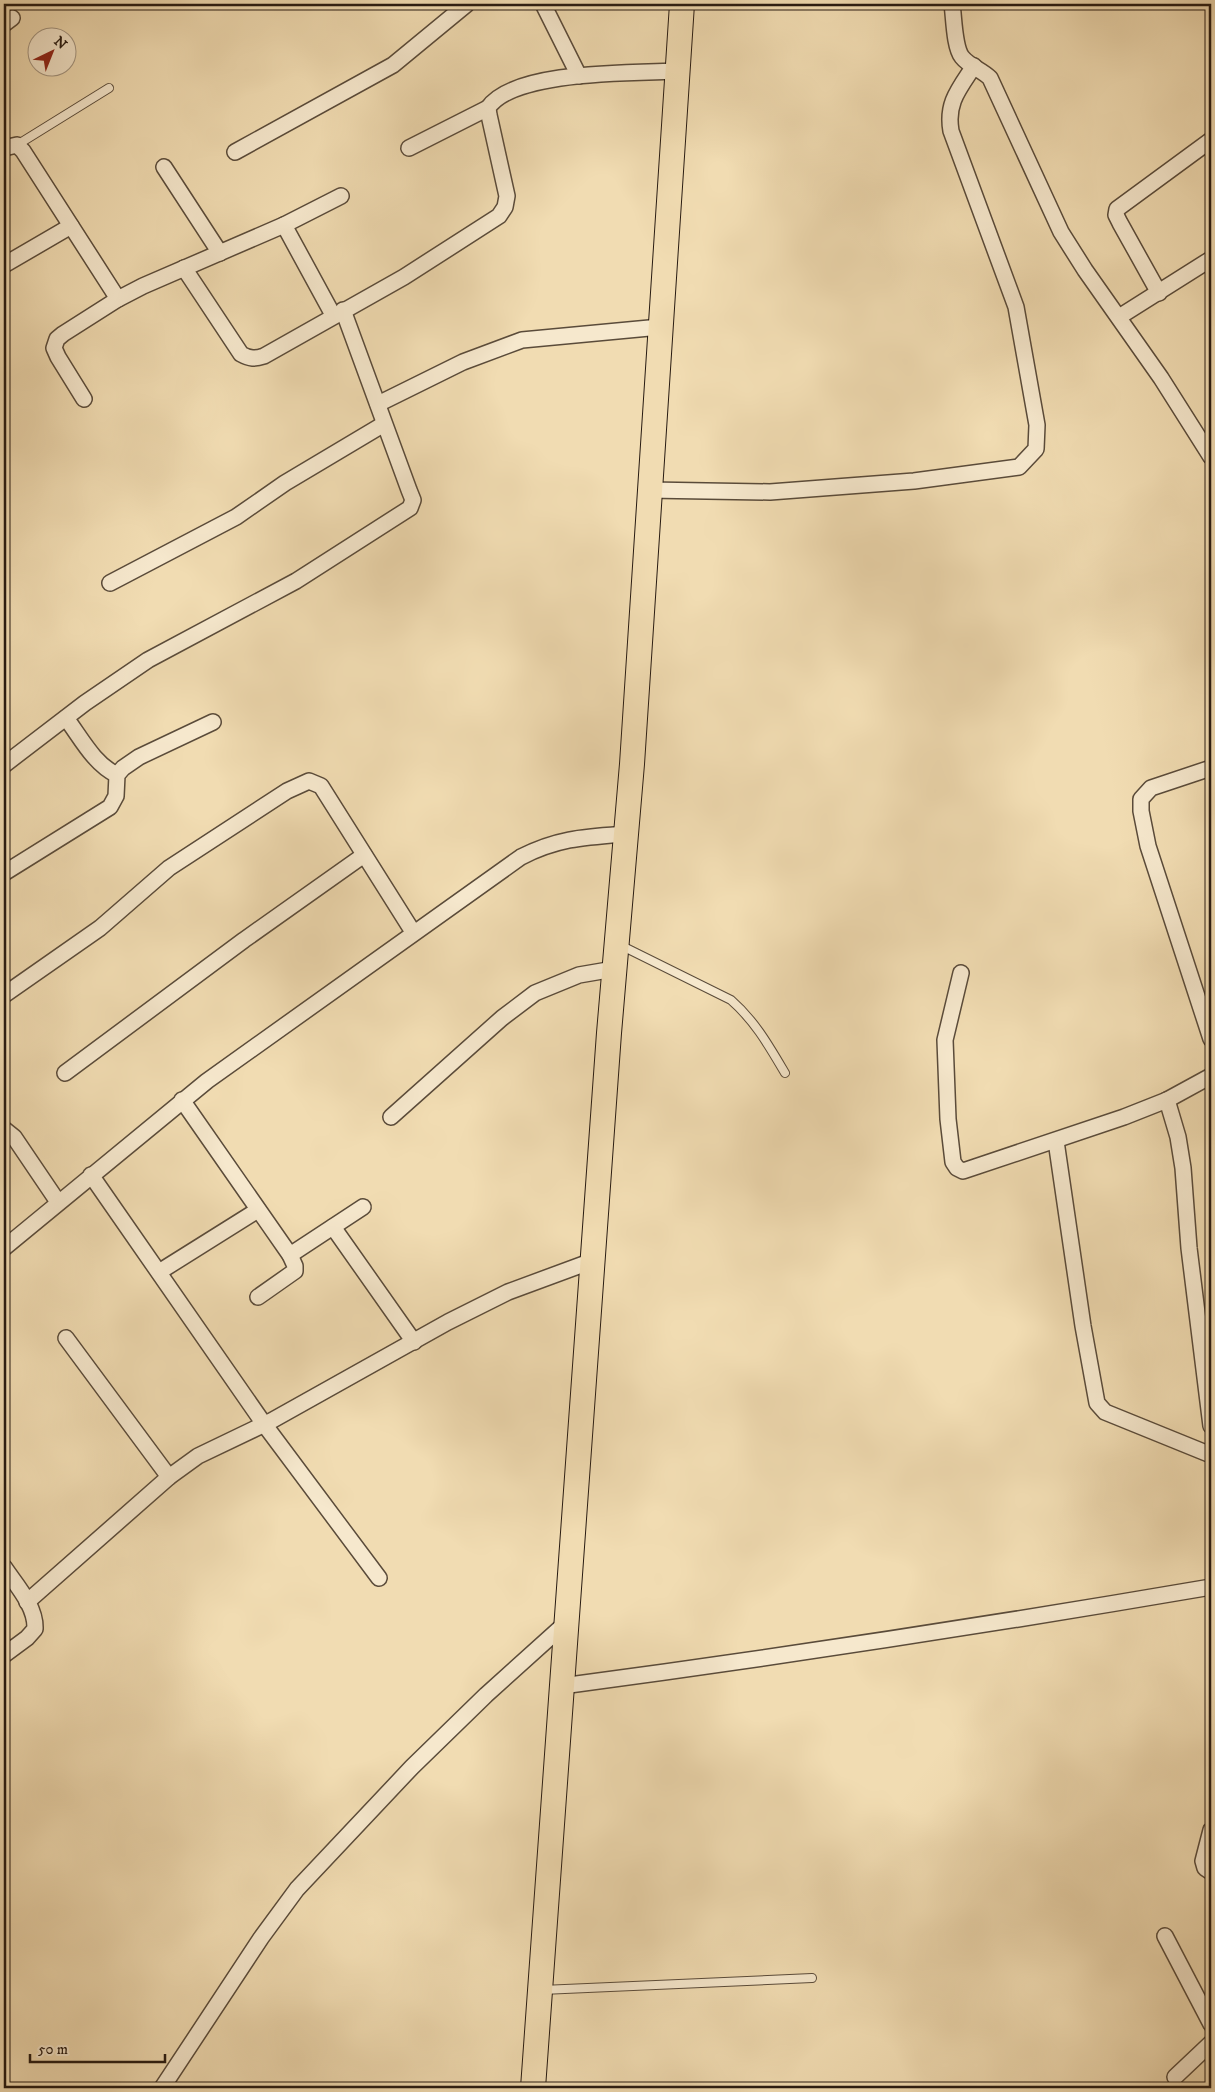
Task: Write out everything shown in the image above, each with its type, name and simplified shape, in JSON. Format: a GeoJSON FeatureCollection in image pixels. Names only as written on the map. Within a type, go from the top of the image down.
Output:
{"type":"FeatureCollection","features":[{"type":"Feature","properties":{"kind":"main road"},"geometry":{"type":"LineString","coordinates":[[532,2088],[592,1261],[626,834],[682,4]]}},
{"type":"Feature","properties":{"kind":"street"},"geometry":{"type":"LineString","coordinates":[[235,152],[394,65],[467,4]]}},
{"type":"Feature","properties":{"kind":"street"},"geometry":{"type":"LineString","coordinates":[[543,4],[579,76]]}},
{"type":"Feature","properties":{"kind":"street"},"geometry":{"type":"LineString","coordinates":[[952,4],[958,50],[963,58],[984,71],[990,78],[1061,232],[1085,270],[1161,378],[1211,457]]}},
{"type":"Feature","properties":{"kind":"street"},"geometry":{"type":"LineString","coordinates":[[649,490],[770,492],[914,481],[1019,467],[1036,449],[1037,426],[1016,307],[951,131],[949,120],[950,106],[974,66]]}},
{"type":"Feature","properties":{"kind":"street"},"geometry":{"type":"LineString","coordinates":[[409,148],[488,108],[493,100],[506,92],[540,82],[579,76],[678,71]]}},
{"type":"Feature","properties":{"kind":"street"},"geometry":{"type":"LineString","coordinates":[[184,268],[241,354],[247,358],[255,359],[264,356],[404,277],[476,232],[502,212],[506,206],[507,196],[488,108]]}},
{"type":"Feature","properties":{"kind":"street"},"geometry":{"type":"LineString","coordinates":[[1159,293],[1120,223],[1116,215],[1117,209],[1211,140]]}},
{"type":"Feature","properties":{"kind":"street"},"geometry":{"type":"LineString","coordinates":[[10,146],[23,151],[118,299]]}},
{"type":"Feature","properties":{"kind":"street"},"geometry":{"type":"LineString","coordinates":[[164,167],[220,253]]}},
{"type":"Feature","properties":{"kind":"street"},"geometry":{"type":"LineString","coordinates":[[84,398],[54,348],[57,340],[63,334],[118,299],[284,225],[341,196]]}},
{"type":"Feature","properties":{"kind":"street"},"geometry":{"type":"LineString","coordinates":[[4,765],[104,690],[148,660],[296,581],[410,508],[413,500],[378,404],[338,313],[284,225]]}},
{"type":"Feature","properties":{"kind":"street"},"geometry":{"type":"LineString","coordinates":[[4,265],[71,226]]}},
{"type":"Feature","properties":{"kind":"street"},"geometry":{"type":"LineString","coordinates":[[1119,317],[1211,260]]}},
{"type":"Feature","properties":{"kind":"street"},"geometry":{"type":"LineString","coordinates":[[378,404],[463,362],[522,340],[660,327]]}},
{"type":"Feature","properties":{"kind":"street"},"geometry":{"type":"LineString","coordinates":[[110,583],[236,517],[285,483],[384,424]]}},
{"type":"Feature","properties":{"kind":"street"},"geometry":{"type":"LineString","coordinates":[[66,718],[98,760],[109,771],[117,775]]}},
{"type":"Feature","properties":{"kind":"street"},"geometry":{"type":"LineString","coordinates":[[4,873],[110,807],[116,796],[117,775],[123,768],[139,757],[213,722]]}},
{"type":"Feature","properties":{"kind":"street"},"geometry":{"type":"LineString","coordinates":[[1211,768],[1151,788],[1141,800],[1141,811],[1148,846],[1211,1039]]}},
{"type":"Feature","properties":{"kind":"street"},"geometry":{"type":"LineString","coordinates":[[4,995],[100,928],[169,868],[301,783],[309,781],[321,786],[413,932]]}},
{"type":"Feature","properties":{"kind":"street"},"geometry":{"type":"LineString","coordinates":[[4,1248],[182,1100],[495,874],[540,847],[576,838],[626,834]]}},
{"type":"Feature","properties":{"kind":"street"},"geometry":{"type":"LineString","coordinates":[[65,1073],[244,940],[364,855]]}},
{"type":"Feature","properties":{"kind":"street"},"geometry":{"type":"LineString","coordinates":[[391,1117],[502,1018],[535,993],[578,975],[614,969]]}},
{"type":"Feature","properties":{"kind":"street"},"geometry":{"type":"LineString","coordinates":[[961,973],[945,1040],[948,1119],[953,1162],[957,1168],[963,1170],[970,1169],[1090,1130],[1167,1100],[1211,1076]]}},
{"type":"Feature","properties":{"kind":"street"},"geometry":{"type":"LineString","coordinates":[[182,1100],[290,1255],[295,1266],[295,1271],[258,1297]]}},
{"type":"Feature","properties":{"kind":"street"},"geometry":{"type":"LineString","coordinates":[[1167,1100],[1178,1137],[1183,1168],[1189,1248],[1211,1426]]}},
{"type":"Feature","properties":{"kind":"street"},"geometry":{"type":"LineString","coordinates":[[4,1129],[14,1137],[58,1202]]}},
{"type":"Feature","properties":{"kind":"street"},"geometry":{"type":"LineString","coordinates":[[1056,1140],[1083,1326],[1097,1403],[1105,1412],[1211,1455]]}},
{"type":"Feature","properties":{"kind":"street"},"geometry":{"type":"LineString","coordinates":[[91,1175],[264,1424],[379,1578]]}},
{"type":"Feature","properties":{"kind":"street"},"geometry":{"type":"LineString","coordinates":[[290,1255],[363,1207]]}},
{"type":"Feature","properties":{"kind":"street"},"geometry":{"type":"LineString","coordinates":[[159,1272],[258,1210]]}},
{"type":"Feature","properties":{"kind":"street"},"geometry":{"type":"LineString","coordinates":[[333,1227],[414,1342]]}},
{"type":"Feature","properties":{"kind":"street"},"geometry":{"type":"LineString","coordinates":[[27,1602],[169,1478],[198,1456],[264,1424],[508,1292],[592,1261]]}},
{"type":"Feature","properties":{"kind":"street"},"geometry":{"type":"LineString","coordinates":[[66,1338],[169,1478]]}},
{"type":"Feature","properties":{"kind":"street"},"geometry":{"type":"LineString","coordinates":[[4,1567],[27,1602],[35,1620],[35,1629],[27,1638],[4,1655]]}},
{"type":"Feature","properties":{"kind":"street"},"geometry":{"type":"LineString","coordinates":[[562,1686],[783,1656],[1055,1614],[1211,1587]]}},
{"type":"Feature","properties":{"kind":"street"},"geometry":{"type":"LineString","coordinates":[[162,2088],[261,1938],[297,1889],[412,1767],[486,1695],[567,1622]]}},
{"type":"Feature","properties":{"kind":"street"},"geometry":{"type":"LineString","coordinates":[[1211,1833],[1203,1860],[1205,1868],[1211,1872]]}},
{"type":"Feature","properties":{"kind":"street"},"geometry":{"type":"LineString","coordinates":[[1165,1936],[1211,2024]]}},
{"type":"Feature","properties":{"kind":"street"},"geometry":{"type":"LineString","coordinates":[[1175,2077],[1211,2043]]}},
{"type":"Feature","properties":{"kind":"lane"},"geometry":{"type":"LineString","coordinates":[[10,146],[109,88]]}},
{"type":"Feature","properties":{"kind":"lane"},"geometry":{"type":"LineString","coordinates":[[616,943],[731,1000],[759,1028],[785,1073]]}},
{"type":"Feature","properties":{"kind":"lane"},"geometry":{"type":"LineString","coordinates":[[540,1990],[812,1978]]}}]}
